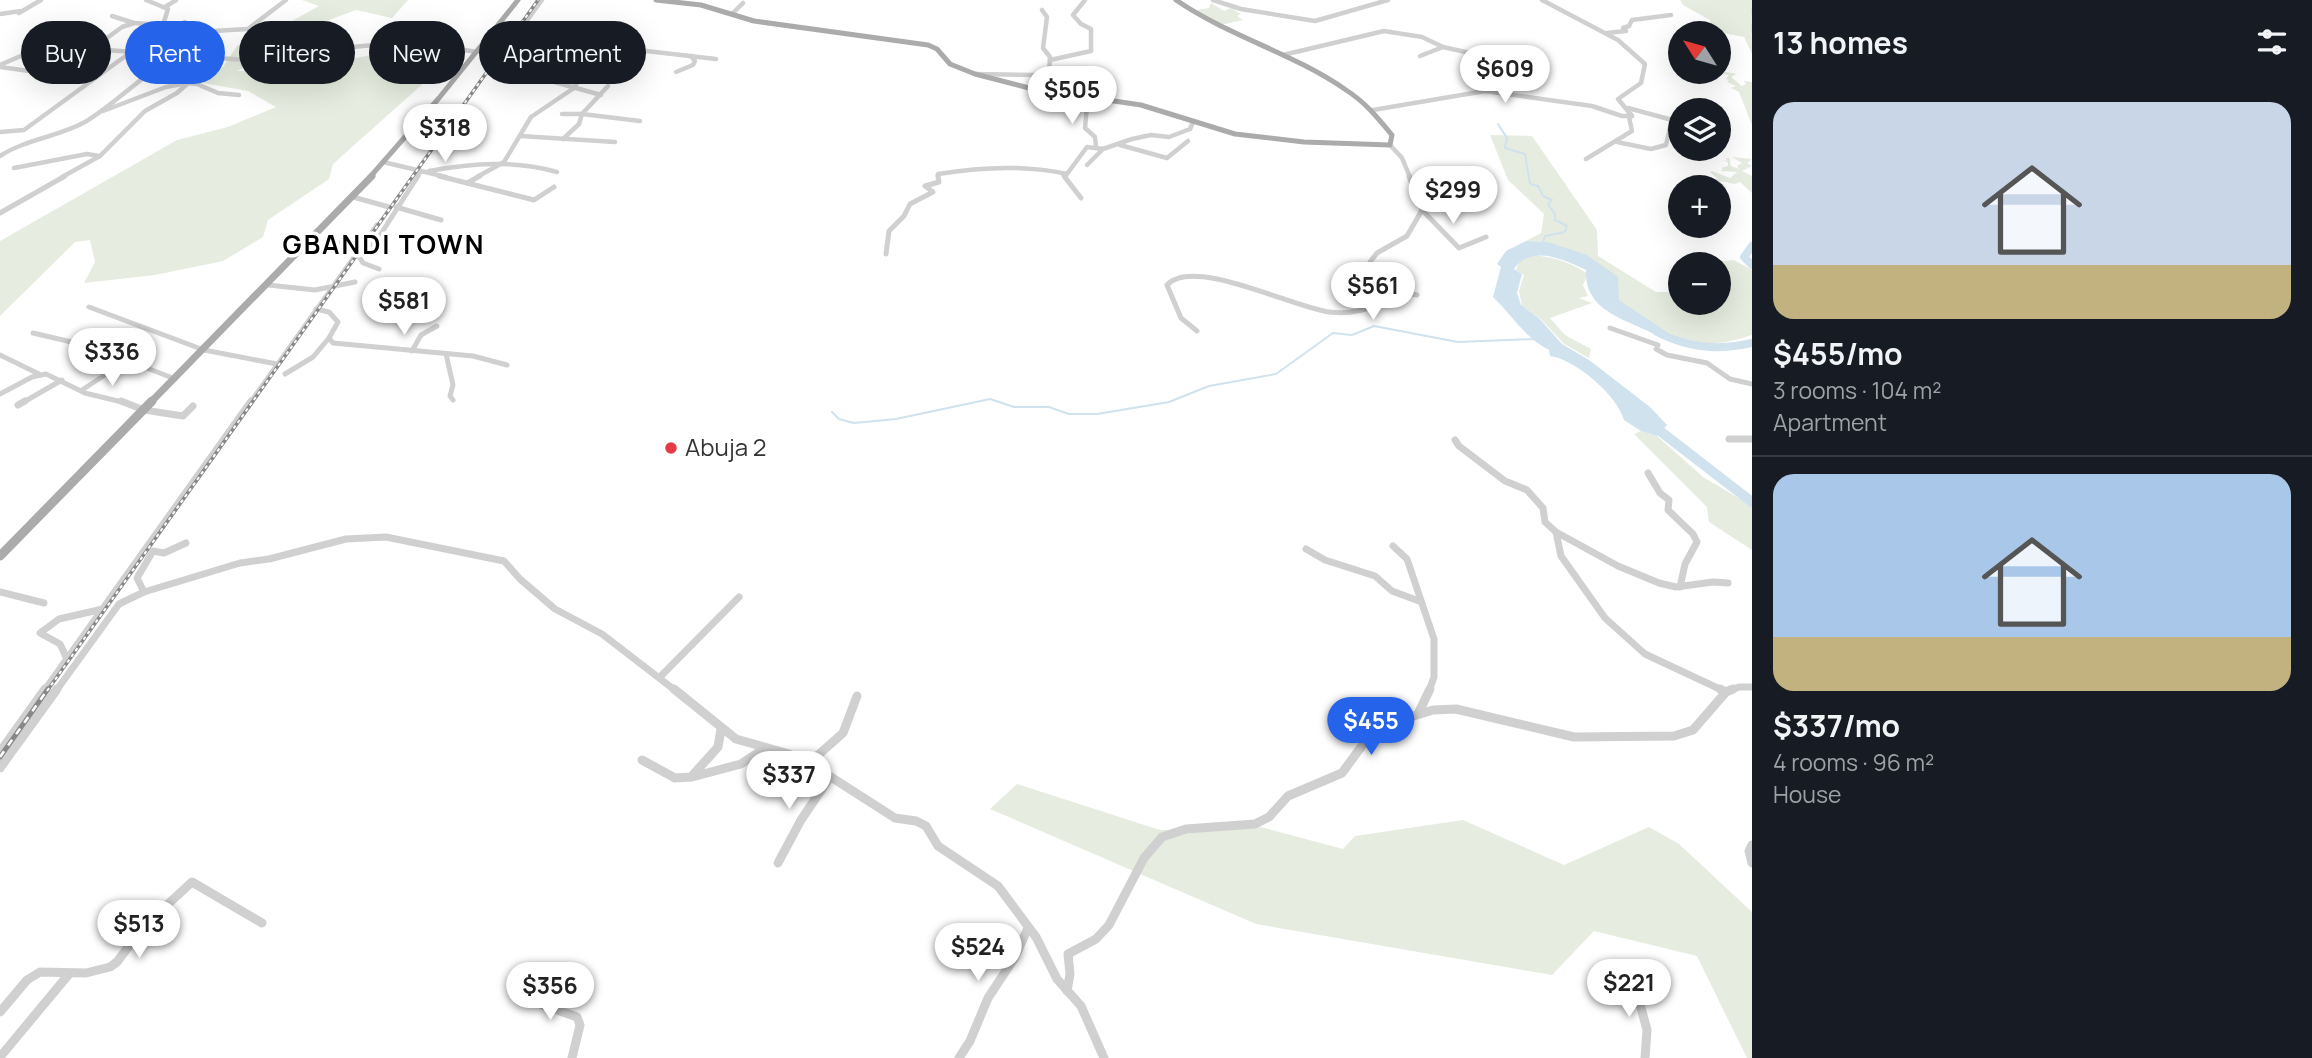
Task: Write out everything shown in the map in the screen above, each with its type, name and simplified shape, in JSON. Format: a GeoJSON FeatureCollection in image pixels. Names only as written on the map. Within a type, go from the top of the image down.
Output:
{"type":"FeatureCollection","features":[{"type":"Feature","properties":{"kind":"main road"},"geometry":{"type":"LineString","coordinates":[[0,556],[299,254],[383,162],[518,0]]}},
{"type":"Feature","properties":{"kind":"main road"},"geometry":{"type":"LineString","coordinates":[[656,0],[685,1],[754,21],[933,47],[950,64],[1010,85],[1140,105],[1226,132],[1260,138],[1390,145],[1392,135],[1373,110],[1345,89],[1283,55],[1209,23],[1176,0]]}},
{"type":"Feature","properties":{"kind":"street"},"geometry":{"type":"LineString","coordinates":[[0,13],[20,12],[41,0]]}},
{"type":"Feature","properties":{"kind":"street"},"geometry":{"type":"LineString","coordinates":[[146,0],[168,9],[164,21]]}},
{"type":"Feature","properties":{"kind":"street"},"geometry":{"type":"LineString","coordinates":[[165,7],[176,0]]}},
{"type":"Feature","properties":{"kind":"street"},"geometry":{"type":"LineString","coordinates":[[235,30],[239,26],[262,20],[286,0]]}},
{"type":"Feature","properties":{"kind":"street"},"geometry":{"type":"LineString","coordinates":[[527,21],[542,0]]}},
{"type":"Feature","properties":{"kind":"street"},"geometry":{"type":"LineString","coordinates":[[1050,60],[1091,51],[1091,29],[1081,24],[1073,15],[1085,0]]}},
{"type":"Feature","properties":{"kind":"street"},"geometry":{"type":"LineString","coordinates":[[1213,0],[1249,11],[1266,11],[1315,21],[1388,0]]}},
{"type":"Feature","properties":{"kind":"street"},"geometry":{"type":"LineString","coordinates":[[1542,0],[1618,40],[1644,62],[1643,81],[1637,88],[1623,93],[1618,99],[1632,116]]}},
{"type":"Feature","properties":{"kind":"street"},"geometry":{"type":"LineString","coordinates":[[733,13],[743,3]]}},
{"type":"Feature","properties":{"kind":"street"},"geometry":{"type":"LineString","coordinates":[[975,74],[1045,75],[1050,70],[1050,60],[1043,48],[1047,17],[1042,10]]}},
{"type":"Feature","properties":{"kind":"street"},"geometry":{"type":"LineString","coordinates":[[1597,30],[1623,32],[1626,31],[1623,28],[1629,26],[1632,20],[1671,15]]}},
{"type":"Feature","properties":{"kind":"street"},"geometry":{"type":"LineString","coordinates":[[112,16],[128,21]]}},
{"type":"Feature","properties":{"kind":"street"},"geometry":{"type":"LineString","coordinates":[[225,30],[239,30]]}},
{"type":"Feature","properties":{"kind":"street"},"geometry":{"type":"LineString","coordinates":[[1283,55],[1377,31],[1422,37],[1443,47],[1488,57]]}},
{"type":"Feature","properties":{"kind":"street"},"geometry":{"type":"LineString","coordinates":[[225,57],[271,60],[325,49],[404,42],[477,52]]}},
{"type":"Feature","properties":{"kind":"street"},"geometry":{"type":"LineString","coordinates":[[1420,56],[1443,47]]}},
{"type":"Feature","properties":{"kind":"street"},"geometry":{"type":"LineString","coordinates":[[467,183],[504,162],[534,114],[574,88],[591,59],[606,48],[716,59]]}},
{"type":"Feature","properties":{"kind":"street"},"geometry":{"type":"LineString","coordinates":[[0,66],[21,56]]}},
{"type":"Feature","properties":{"kind":"street"},"geometry":{"type":"LineString","coordinates":[[20,132],[125,56]]}},
{"type":"Feature","properties":{"kind":"street"},"geometry":{"type":"LineString","coordinates":[[676,72],[693,65],[695,61],[691,56]]}},
{"type":"Feature","properties":{"kind":"street"},"geometry":{"type":"LineString","coordinates":[[0,66],[21,69]]}},
{"type":"Feature","properties":{"kind":"street"},"geometry":{"type":"LineString","coordinates":[[1070,95],[1084,86],[1105,80]]}},
{"type":"Feature","properties":{"kind":"street"},"geometry":{"type":"LineString","coordinates":[[1,155],[72,129],[136,84]]}},
{"type":"Feature","properties":{"kind":"street"},"geometry":{"type":"LineString","coordinates":[[99,112],[183,84]]}},
{"type":"Feature","properties":{"kind":"street"},"geometry":{"type":"LineString","coordinates":[[0,213],[100,156],[145,111],[177,93],[186,84]]}},
{"type":"Feature","properties":{"kind":"street"},"geometry":{"type":"LineString","coordinates":[[196,84],[204,85],[213,92],[239,95]]}},
{"type":"Feature","properties":{"kind":"street"},"geometry":{"type":"LineString","coordinates":[[562,84],[601,95]]}},
{"type":"Feature","properties":{"kind":"street"},"geometry":{"type":"LineString","coordinates":[[562,139],[579,124],[582,114],[608,86]]}},
{"type":"Feature","properties":{"kind":"street"},"geometry":{"type":"LineString","coordinates":[[1084,86],[1106,92],[1090,98],[1087,106],[1088,116],[1084,128],[1094,134],[1096,147]]}},
{"type":"Feature","properties":{"kind":"street"},"geometry":{"type":"LineString","coordinates":[[1373,110],[1485,91],[1592,106],[1622,116],[1632,116]]}},
{"type":"Feature","properties":{"kind":"street"},"geometry":{"type":"LineString","coordinates":[[1628,108],[1668,118]]}},
{"type":"Feature","properties":{"kind":"street"},"geometry":{"type":"LineString","coordinates":[[562,114],[640,121]]}},
{"type":"Feature","properties":{"kind":"street"},"geometry":{"type":"LineString","coordinates":[[1586,159],[1597,155],[1604,147],[1632,131],[1629,117],[1632,116]]}},
{"type":"Feature","properties":{"kind":"street"},"geometry":{"type":"LineString","coordinates":[[1087,165],[1103,149],[1151,135],[1169,137],[1186,131],[1193,122]]}},
{"type":"Feature","properties":{"kind":"street"},"geometry":{"type":"LineString","coordinates":[[0,132],[20,132],[41,140]]}},
{"type":"Feature","properties":{"kind":"street"},"geometry":{"type":"LineString","coordinates":[[1616,142],[1651,149],[1666,145],[1668,135]]}},
{"type":"Feature","properties":{"kind":"street"},"geometry":{"type":"LineString","coordinates":[[520,136],[615,142]]}},
{"type":"Feature","properties":{"kind":"street"},"geometry":{"type":"LineString","coordinates":[[1117,144],[1167,158],[1188,141]]}},
{"type":"Feature","properties":{"kind":"street"},"geometry":{"type":"LineString","coordinates":[[1390,145],[1402,157],[1412,190],[1422,210],[1459,248],[1486,237]]}},
{"type":"Feature","properties":{"kind":"street"},"geometry":{"type":"LineString","coordinates":[[886,254],[890,245],[889,231],[904,216],[910,204],[933,191],[925,186],[939,182],[938,174],[962,170],[1036,167],[1067,174],[1087,146],[1103,149]]}},
{"type":"Feature","properties":{"kind":"street"},"geometry":{"type":"LineString","coordinates":[[14,168],[87,155],[100,156]]}},
{"type":"Feature","properties":{"kind":"street"},"geometry":{"type":"LineString","coordinates":[[383,162],[408,166],[534,200],[554,187]]}},
{"type":"Feature","properties":{"kind":"street"},"geometry":{"type":"LineString","coordinates":[[358,255],[377,240],[392,207],[421,171],[462,163],[504,162],[558,172]]}},
{"type":"Feature","properties":{"kind":"street"},"geometry":{"type":"LineString","coordinates":[[1063,174],[1081,198]]}},
{"type":"Feature","properties":{"kind":"street"},"geometry":{"type":"LineString","coordinates":[[1412,190],[1461,185],[1488,188]]}},
{"type":"Feature","properties":{"kind":"street"},"geometry":{"type":"LineString","coordinates":[[352,197],[441,220]]}},
{"type":"Feature","properties":{"kind":"street"},"geometry":{"type":"LineString","coordinates":[[1197,331],[1181,318],[1180,305],[1167,285],[1176,276],[1192,274],[1337,313],[1367,311],[1377,305],[1378,298],[1367,275],[1374,254],[1396,240],[1405,238],[1422,210]]}},
{"type":"Feature","properties":{"kind":"street"},"geometry":{"type":"LineString","coordinates":[[0,752],[377,225]]}},
{"type":"Feature","properties":{"kind":"street"},"geometry":{"type":"LineString","coordinates":[[314,251],[332,243],[366,240]]}},
{"type":"Feature","properties":{"kind":"street"},"geometry":{"type":"LineString","coordinates":[[299,254],[336,246],[354,249],[363,263],[379,269]]}},
{"type":"Feature","properties":{"kind":"street"},"geometry":{"type":"LineString","coordinates":[[268,285],[315,290],[355,282]]}},
{"type":"Feature","properties":{"kind":"street"},"geometry":{"type":"LineString","coordinates":[[1372,287],[1417,295]]}},
{"type":"Feature","properties":{"kind":"street"},"geometry":{"type":"LineString","coordinates":[[89,307],[204,350],[276,364]]}},
{"type":"Feature","properties":{"kind":"street"},"geometry":{"type":"LineString","coordinates":[[285,374],[313,356],[329,338],[338,322],[329,312],[316,309]]}},
{"type":"Feature","properties":{"kind":"street"},"geometry":{"type":"LineString","coordinates":[[412,351],[421,335],[437,326]]}},
{"type":"Feature","properties":{"kind":"street"},"geometry":{"type":"LineString","coordinates":[[1610,328],[1658,345],[1656,349],[1667,355],[1707,363],[1730,379],[1752,384]]}},
{"type":"Feature","properties":{"kind":"street"},"geometry":{"type":"LineString","coordinates":[[33,332],[93,347],[175,379]]}},
{"type":"Feature","properties":{"kind":"street"},"geometry":{"type":"LineString","coordinates":[[329,338],[340,345],[472,356],[507,365]]}},
{"type":"Feature","properties":{"kind":"street"},"geometry":{"type":"LineString","coordinates":[[446,354],[446,362],[453,376],[454,389],[450,396],[453,400]]}},
{"type":"Feature","properties":{"kind":"street"},"geometry":{"type":"LineString","coordinates":[[0,355],[39,374],[62,380],[85,394],[118,400],[144,410],[183,416],[193,406]]}},
{"type":"Feature","properties":{"kind":"street"},"geometry":{"type":"LineString","coordinates":[[82,390],[126,361]]}},
{"type":"Feature","properties":{"kind":"street"},"geometry":{"type":"LineString","coordinates":[[0,394],[39,374]]}},
{"type":"Feature","properties":{"kind":"street"},"geometry":{"type":"LineString","coordinates":[[18,405],[62,380]]}},
{"type":"Feature","properties":{"kind":"street"},"geometry":{"type":"LineString","coordinates":[[1729,439],[1752,439]]}},
{"type":"Feature","properties":{"kind":"street"},"geometry":{"type":"LineString","coordinates":[[1455,440],[1459,446],[1505,481],[1527,490],[1543,508],[1545,522],[1556,532],[1567,535],[1589,551],[1642,576],[1680,587],[1708,581],[1728,583]]}},
{"type":"Feature","properties":{"kind":"street"},"geometry":{"type":"LineString","coordinates":[[1648,472],[1660,493],[1669,499],[1668,510],[1693,534],[1697,542],[1685,564],[1680,587]]}},
{"type":"Feature","properties":{"kind":"street"},"geometry":{"type":"LineString","coordinates":[[1556,532],[1561,556],[1605,618],[1645,654],[1726,692]]}},
{"type":"Feature","properties":{"kind":"street"},"geometry":{"type":"LineString","coordinates":[[0,768],[119,604],[144,592],[240,563],[270,559],[346,539],[386,537],[504,561],[520,579],[555,609],[602,634],[736,739],[809,763],[895,818],[916,821],[926,826],[938,846],[1003,891],[1038,940],[1057,979],[1085,1012],[1104,1058]]}},
{"type":"Feature","properties":{"kind":"street"},"geometry":{"type":"LineString","coordinates":[[144,592],[137,578],[153,551],[164,553],[186,543]]}},
{"type":"Feature","properties":{"kind":"street"},"geometry":{"type":"LineString","coordinates":[[1067,991],[1070,974],[1068,954],[1099,937],[1110,924],[1128,895],[1144,858],[1161,837],[1183,830],[1234,827],[1264,820],[1288,796],[1339,775],[1367,740],[1423,707],[1435,669],[1434,639],[1407,559],[1393,546]]}},
{"type":"Feature","properties":{"kind":"street"},"geometry":{"type":"LineString","coordinates":[[1306,549],[1325,560],[1368,573],[1392,591],[1419,601]]}},
{"type":"Feature","properties":{"kind":"street"},"geometry":{"type":"LineString","coordinates":[[0,592],[44,603]]}},
{"type":"Feature","properties":{"kind":"street"},"geometry":{"type":"LineString","coordinates":[[660,677],[739,597]]}},
{"type":"Feature","properties":{"kind":"street"},"geometry":{"type":"LineString","coordinates":[[68,659],[63,655],[60,644],[40,633],[59,619],[103,610]]}},
{"type":"Feature","properties":{"kind":"street"},"geometry":{"type":"LineString","coordinates":[[1415,714],[1436,709],[1457,709],[1574,737],[1674,736],[1693,730],[1726,692],[1739,687],[1752,687]]}},
{"type":"Feature","properties":{"kind":"street"},"geometry":{"type":"LineString","coordinates":[[809,763],[840,737],[848,724],[848,717],[857,696]]}},
{"type":"Feature","properties":{"kind":"street"},"geometry":{"type":"LineString","coordinates":[[718,747],[721,729]]}},
{"type":"Feature","properties":{"kind":"street"},"geometry":{"type":"LineString","coordinates":[[691,777],[718,747],[736,739]]}},
{"type":"Feature","properties":{"kind":"street"},"geometry":{"type":"LineString","coordinates":[[642,760],[675,778],[691,777],[737,766],[757,758],[765,748]]}},
{"type":"Feature","properties":{"kind":"street"},"geometry":{"type":"LineString","coordinates":[[778,863],[801,820],[830,777]]}},
{"type":"Feature","properties":{"kind":"street"},"geometry":{"type":"LineString","coordinates":[[1752,845],[1749,851],[1752,863]]}},
{"type":"Feature","properties":{"kind":"street"},"geometry":{"type":"LineString","coordinates":[[0,1012],[31,976],[40,972],[69,974],[99,971],[117,962],[143,927],[192,883],[262,923]]}},
{"type":"Feature","properties":{"kind":"street"},"geometry":{"type":"LineString","coordinates":[[958,1058],[970,1041],[988,998],[1016,957],[1028,928]]}},
{"type":"Feature","properties":{"kind":"street"},"geometry":{"type":"LineString","coordinates":[[2,1053],[69,974]]}},
{"type":"Feature","properties":{"kind":"street"},"geometry":{"type":"LineString","coordinates":[[1632,974],[1647,1031],[1645,1058]]}},
{"type":"Feature","properties":{"kind":"street"},"geometry":{"type":"LineString","coordinates":[[515,995],[577,1017],[580,1025],[572,1058]]}},
{"type":"Feature","properties":{"kind":"shaded area"},"geometry":{"type":"Polygon","coordinates":[[[302,0],[408,0],[392,18],[356,10],[326,21],[292,21],[319,6],[302,0]]]}},
{"type":"Feature","properties":{"kind":"shaded area"},"geometry":{"type":"Polygon","coordinates":[[[1680,0],[1752,0],[1752,54],[1744,37],[1731,35],[1731,21],[1710,21],[1683,5],[1680,0]]]}},
{"type":"Feature","properties":{"kind":"shaded area"},"geometry":{"type":"Polygon","coordinates":[[[1211,3],[1224,11],[1231,8],[1241,14],[1237,16],[1243,20],[1220,25],[1197,10],[1209,8],[1211,3]]]}},
{"type":"Feature","properties":{"kind":"shaded area"},"geometry":{"type":"Polygon","coordinates":[[[239,45],[239,84],[355,84],[355,58],[369,55],[369,84],[423,84],[333,164],[329,179],[268,220],[263,237],[223,261],[155,275],[84,283],[95,262],[90,240],[75,242],[0,316],[0,241],[177,140],[228,127],[276,107],[248,91],[209,84],[225,84],[225,64],[239,45]]]}},
{"type":"Feature","properties":{"kind":"shaded area"},"geometry":{"type":"Polygon","coordinates":[[[1731,77],[1742,86],[1746,84],[1744,81],[1752,82],[1752,125],[1739,92],[1731,88],[1736,86],[1731,84],[1731,77]]]}},
{"type":"Feature","properties":{"kind":"shaded area"},"geometry":{"type":"Polygon","coordinates":[[[1490,135],[1532,136],[1597,230],[1598,256],[1656,292],[1668,292],[1668,315],[1731,315],[1731,260],[1752,270],[1752,335],[1727,342],[1705,343],[1678,337],[1653,325],[1618,300],[1618,277],[1548,242],[1526,241],[1541,233],[1544,214],[1508,180],[1490,135]]]}},
{"type":"Feature","properties":{"kind":"shaded area"},"geometry":{"type":"Polygon","coordinates":[[[1732,157],[1752,159],[1747,163],[1752,166],[1742,171],[1752,176],[1752,193],[1740,182],[1731,183],[1731,177],[1737,172],[1721,171],[1721,168],[1728,166],[1728,162],[1724,161],[1730,161],[1731,166],[1739,169],[1737,166],[1742,163],[1732,157]]]}},
{"type":"Feature","properties":{"kind":"shaded area"},"geometry":{"type":"Polygon","coordinates":[[[1533,255],[1562,261],[1588,274],[1583,285],[1588,296],[1579,298],[1592,303],[1550,318],[1565,335],[1591,349],[1589,358],[1564,344],[1540,318],[1522,306],[1519,291],[1524,275],[1516,270],[1519,261],[1533,255]]]}},
{"type":"Feature","properties":{"kind":"shaded area"},"geometry":{"type":"Polygon","coordinates":[[[1641,431],[1657,436],[1703,477],[1752,506],[1752,550],[1709,522],[1707,507],[1634,434],[1641,431]]]}},
{"type":"Feature","properties":{"kind":"shaded area"},"geometry":{"type":"Polygon","coordinates":[[[1017,784],[1160,830],[1215,829],[1242,822],[1343,849],[1355,836],[1463,820],[1564,865],[1649,827],[1679,844],[1752,912],[1752,1058],[1747,1058],[1697,956],[1594,931],[1552,975],[1256,924],[990,809],[1017,784]]]}},
{"type":"Feature","properties":{"kind":"water"},"geometry":{"type":"Polygon","coordinates":[[[1526,241],[1548,242],[1587,255],[1618,277],[1619,300],[1673,336],[1661,338],[1611,313],[1593,297],[1587,285],[1586,270],[1558,258],[1538,255],[1529,257],[1514,269],[1522,274],[1517,293],[1521,305],[1539,318],[1562,344],[1589,360],[1650,407],[1667,425],[1657,436],[1641,431],[1624,420],[1613,400],[1594,380],[1572,364],[1550,356],[1549,350],[1526,333],[1493,297],[1501,267],[1497,264],[1506,251],[1526,241]]]}},
{"type":"Feature","properties":{"kind":"waterway"},"geometry":{"type":"LineString","coordinates":[[1752,9],[1752,14]]}},
{"type":"Feature","properties":{"kind":"waterway"},"geometry":{"type":"LineString","coordinates":[[1752,24],[1752,32]]}},
{"type":"Feature","properties":{"kind":"waterway"},"geometry":{"type":"LineString","coordinates":[[1498,124],[1507,138],[1505,148],[1525,154],[1530,184],[1538,186],[1543,196],[1552,200],[1548,204],[1555,214],[1555,220],[1567,226],[1565,232],[1545,236],[1543,243]]}},
{"type":"Feature","properties":{"kind":"waterway"},"geometry":{"type":"LineString","coordinates":[[1752,246],[1744,257],[1752,265]]}},
{"type":"Feature","properties":{"kind":"waterway"},"geometry":{"type":"LineString","coordinates":[[832,412],[839,419],[854,423],[896,419],[990,399],[1014,407],[1049,407],[1069,414],[1097,414],[1169,402],[1209,386],[1276,374],[1333,333],[1352,335],[1374,326],[1458,342],[1534,339]]}},
{"type":"Feature","properties":{"kind":"waterway"},"geometry":{"type":"LineString","coordinates":[[1657,332],[1692,345],[1728,347],[1752,343]]}},
{"type":"Feature","properties":{"kind":"waterway"},"geometry":{"type":"LineString","coordinates":[[1651,424],[1752,502]]}},
{"type":"Feature","properties":{"kind":"railway"},"geometry":{"type":"LineString","coordinates":[[47,691],[538,0]]}},
{"type":"Feature","properties":{"kind":"railway"},"geometry":{"type":"LineString","coordinates":[[0,757],[48,689]]}},
{"type":"Feature","properties":{"kind":"place","name":"Abuja 2"},"geometry":{"type":"Point","coordinates":[671,448]}},
{"type":"Feature","properties":{"kind":"district","name":"GBANDI TOWN"},"geometry":{"type":"Point","coordinates":[384,245]}}]}
